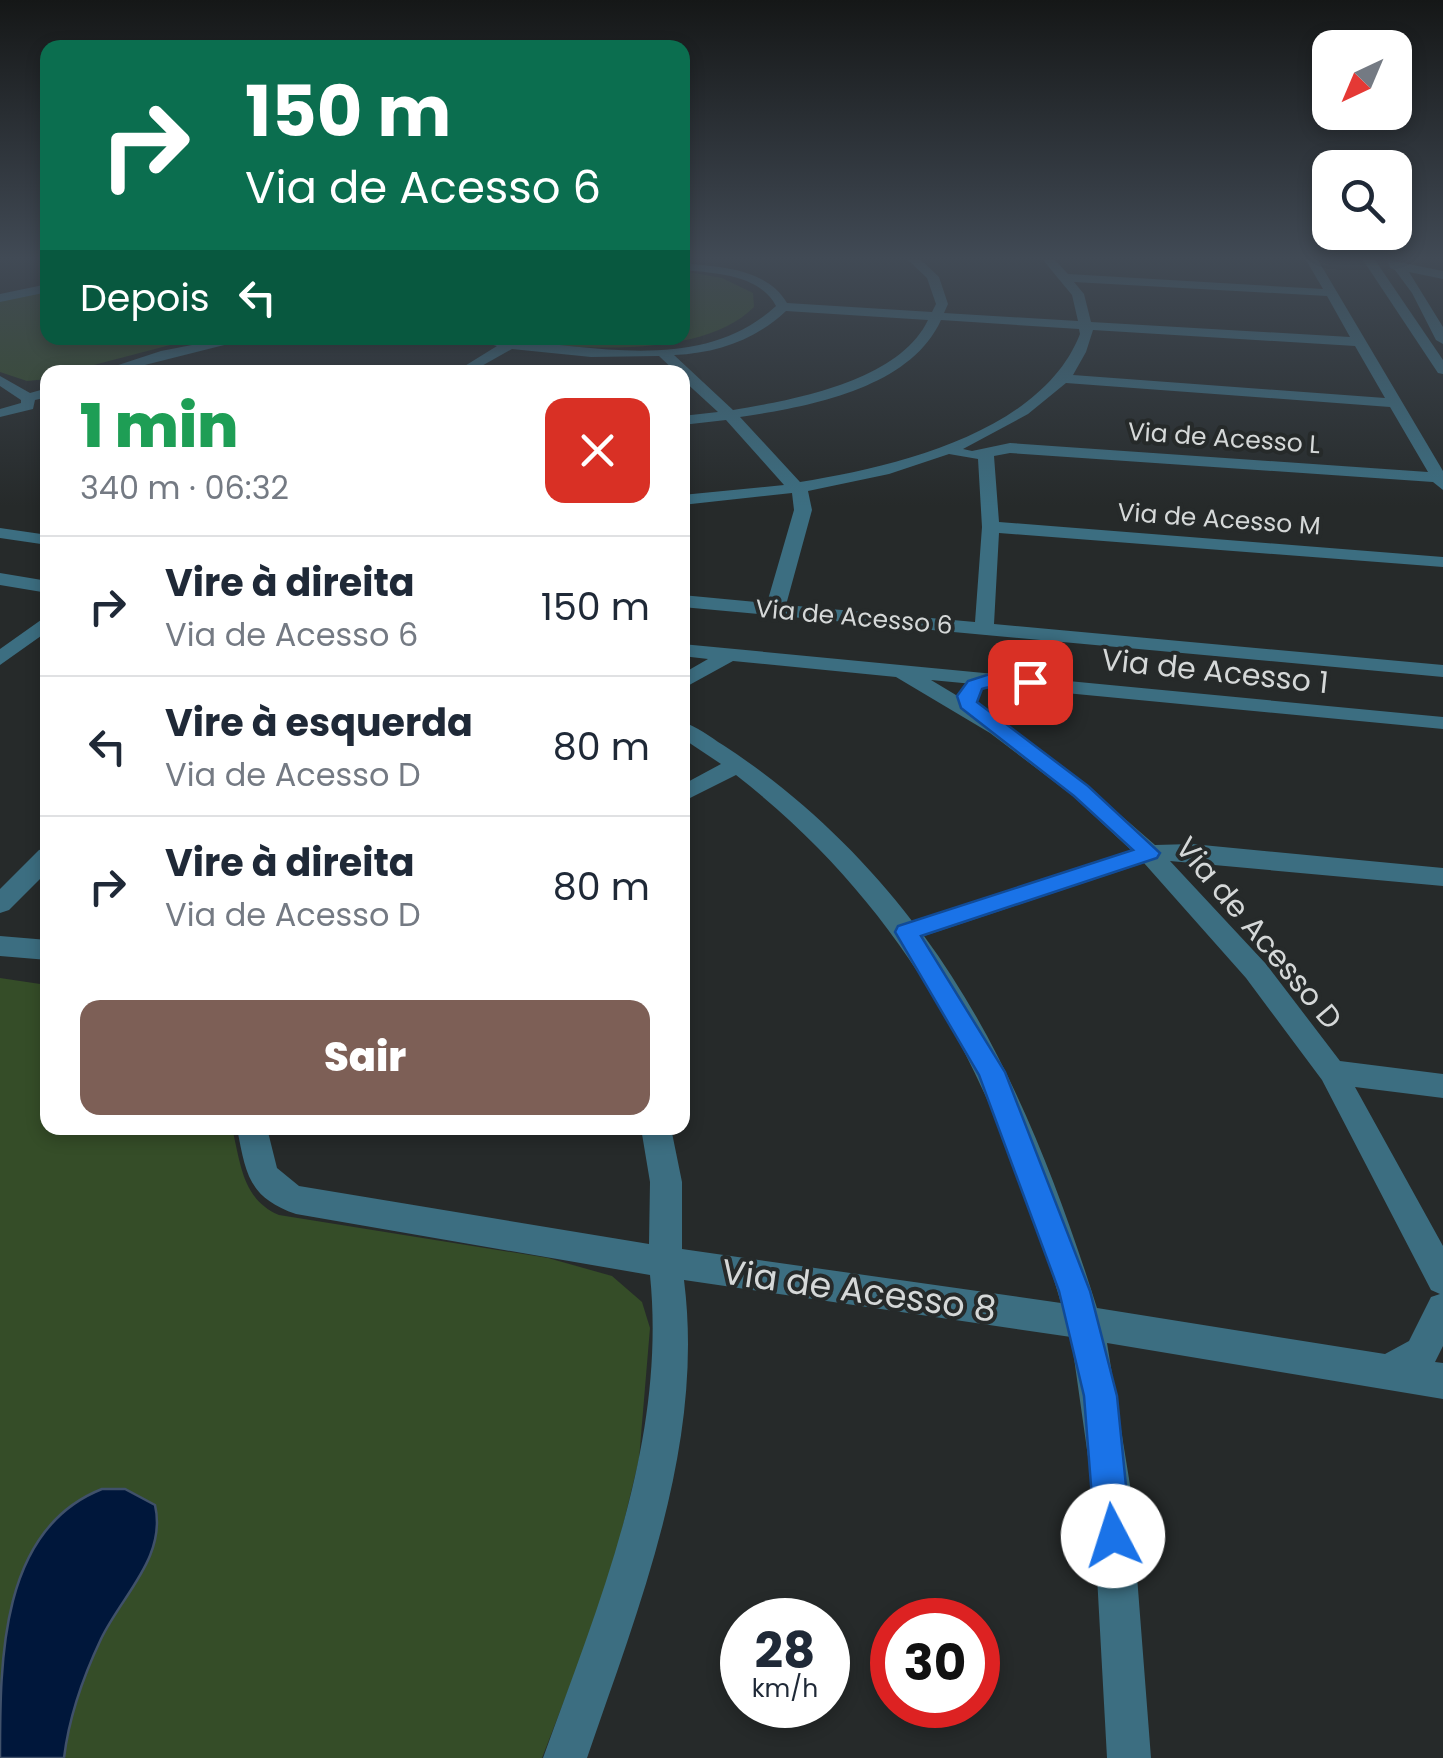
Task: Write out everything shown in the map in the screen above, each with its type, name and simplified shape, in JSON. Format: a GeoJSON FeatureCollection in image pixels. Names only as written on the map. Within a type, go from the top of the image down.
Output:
{"type":"FeatureCollection","features":[{"type":"Feature","properties":{"kind":"street"},"geometry":{"type":"LineString","coordinates":[[474,365],[508,345],[601,354],[662,352],[706,342]]}},
{"type":"Feature","properties":{"kind":"street"},"geometry":{"type":"LineString","coordinates":[[690,420],[822,395],[886,370],[925,342]]}},
{"type":"Feature","properties":{"kind":"street"},"geometry":{"type":"LineString","coordinates":[[690,499],[798,488],[947,450],[987,431],[1063,379],[1082,342]]}},
{"type":"Feature","properties":{"kind":"street"},"geometry":{"type":"LineString","coordinates":[[1362,342],[1441,482]]}},
{"type":"Feature","properties":{"kind":"street"},"geometry":{"type":"LineString","coordinates":[[1424,342],[1443,370]]}},
{"type":"Feature","properties":{"kind":"street"},"geometry":{"type":"LineString","coordinates":[[128,365],[210,345]]}},
{"type":"Feature","properties":{"kind":"street"},"geometry":{"type":"LineString","coordinates":[[662,352],[676,365]]}},
{"type":"Feature","properties":{"kind":"street"},"geometry":{"type":"LineString","coordinates":[[690,378],[730,415],[804,498],[775,610]]}},
{"type":"Feature","properties":{"kind":"street"},"geometry":{"type":"LineString","coordinates":[[1063,379],[1395,403]]}},
{"type":"Feature","properties":{"kind":"street"},"geometry":{"type":"LineString","coordinates":[[0,380],[40,414]]}},
{"type":"Feature","properties":{"kind":"street"},"geometry":{"type":"LineString","coordinates":[[0,413],[40,396]]}},
{"type":"Feature","properties":{"kind":"street"},"geometry":{"type":"LineString","coordinates":[[947,450],[986,455],[1004,448],[987,431]]}},
{"type":"Feature","properties":{"kind":"street","name":"Via de Acesso L"},"geometry":{"type":"LineString","coordinates":[[1004,448],[1441,482]]}},
{"type":"Feature","properties":{"kind":"street"},"geometry":{"type":"LineString","coordinates":[[984,628],[991,527],[986,455]]}},
{"type":"Feature","properties":{"kind":"street","name":"Via de Acesso M"},"geometry":{"type":"LineString","coordinates":[[991,527],[1443,562]]}},
{"type":"Feature","properties":{"kind":"street"},"geometry":{"type":"LineString","coordinates":[[0,534],[40,539]]}},
{"type":"Feature","properties":{"kind":"street"},"geometry":{"type":"LineString","coordinates":[[0,579],[40,586]]}},
{"type":"Feature","properties":{"kind":"street","name":"Via de Acesso 6"},"geometry":{"type":"LineString","coordinates":[[690,601],[1443,671]]}},
{"type":"Feature","properties":{"kind":"street"},"geometry":{"type":"LineString","coordinates":[[0,659],[40,627]]}},
{"type":"Feature","properties":{"kind":"street","name":"Via de Acesso 1"},"geometry":{"type":"LineString","coordinates":[[690,651],[1443,723]]}},
{"type":"Feature","properties":{"kind":"street"},"geometry":{"type":"LineString","coordinates":[[690,678],[730,654]]}},
{"type":"Feature","properties":{"kind":"street","name":"Via de Acesso D"},"geometry":{"type":"LineString","coordinates":[[901,671],[998,728]]}},
{"type":"Feature","properties":{"kind":"street","name":"Via de Acesso D"},"geometry":{"type":"LineString","coordinates":[[993,679],[975,685],[966,696],[968,704],[1081,791],[1149,853],[1256,971],[1332,1072],[1443,1279]]}},
{"type":"Feature","properties":{"kind":"street"},"geometry":{"type":"LineString","coordinates":[[690,733],[737,764],[801,816],[865,878],[906,932],[991,1072],[1085,1322],[1100,1396],[1129,1758]]}},
{"type":"Feature","properties":{"kind":"street"},"geometry":{"type":"LineString","coordinates":[[690,790],[737,764]]}},
{"type":"Feature","properties":{"kind":"street"},"geometry":{"type":"LineString","coordinates":[[906,932],[1149,853],[1192,852],[1443,877]]}},
{"type":"Feature","properties":{"kind":"street"},"geometry":{"type":"LineString","coordinates":[[0,904],[40,864]]}},
{"type":"Feature","properties":{"kind":"street"},"geometry":{"type":"LineString","coordinates":[[0,946],[40,949]]}},
{"type":"Feature","properties":{"kind":"street"},"geometry":{"type":"LineString","coordinates":[[1332,1072],[1443,1086]]}},
{"type":"Feature","properties":{"kind":"street","name":"Via de Acesso 8"},"geometry":{"type":"LineString","coordinates":[[254,1135],[264,1182],[276,1193],[296,1200],[665,1262],[1085,1322],[1443,1381]]}},
{"type":"Feature","properties":{"kind":"street"},"geometry":{"type":"LineString","coordinates":[[566,1758],[632,1568],[664,1432],[670,1304],[665,1262],[666,1182],[657,1135]]}},
{"type":"Feature","properties":{"kind":"street"},"geometry":{"type":"LineString","coordinates":[[1390,1371],[1421,1354],[1443,1309]]}},
{"type":"Feature","properties":{"kind":"green space"},"geometry":{"type":"Polygon","coordinates":[[[0,342],[170,345],[94,365],[40,365],[40,380],[27,381],[0,372],[0,342]]]}},
{"type":"Feature","properties":{"kind":"green space"},"geometry":{"type":"Polygon","coordinates":[[[556,345],[652,345],[634,347],[556,345]]]}},
{"type":"Feature","properties":{"kind":"green space"},"geometry":{"type":"Polygon","coordinates":[[[0,978],[40,984],[40,1135],[234,1135],[250,1190],[257,1200],[279,1215],[548,1258],[612,1276],[642,1302],[650,1328],[639,1459],[593,1626],[542,1758],[0,1758],[0,978]]]}},
{"type":"Feature","properties":{"kind":"water"},"geometry":{"type":"Polygon","coordinates":[[[102,1489],[125,1489],[155,1505],[155,1542],[149,1559],[94,1653],[73,1712],[64,1758],[0,1758],[5,1640],[25,1566],[43,1534],[68,1508],[102,1489]]]}},
{"type":"Feature","properties":{"kind":"route"},"geometry":{"type":"LineString","coordinates":[[1030,682],[993,679],[975,685],[966,696],[968,704],[1081,791],[1149,853],[906,932],[991,1072],[1053,1228],[1085,1322],[1100,1396],[1113,1536]]}}]}
